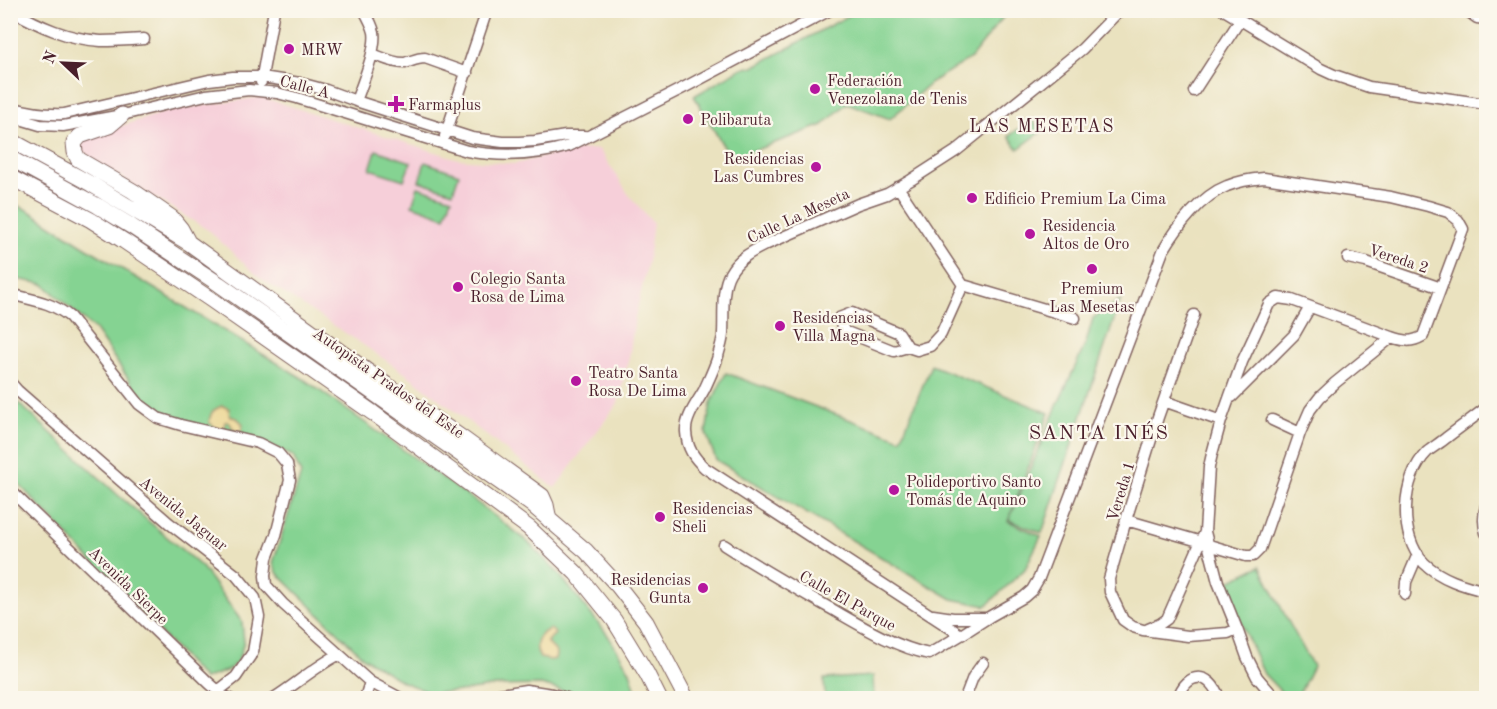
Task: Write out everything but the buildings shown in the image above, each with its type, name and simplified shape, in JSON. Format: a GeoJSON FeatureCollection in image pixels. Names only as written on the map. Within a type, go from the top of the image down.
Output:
{"type":"FeatureCollection","features":[{"type":"Feature","properties":{"kind":"highway"},"geometry":{"type":"LineString","coordinates":[[122,115],[109,126],[80,136],[75,143],[76,156],[143,197],[172,218],[189,243]]}},
{"type":"Feature","properties":{"kind":"highway"},"geometry":{"type":"LineString","coordinates":[[10,140],[92,184],[189,243],[542,496],[549,520]]}},
{"type":"Feature","properties":{"kind":"highway","name":"Autopista Prados del Este"},"geometry":{"type":"LineString","coordinates":[[10,159],[98,206],[219,284],[531,504],[586,551],[618,586],[646,622],[686,699]]}},
{"type":"Feature","properties":{"kind":"highway"},"geometry":{"type":"LineString","coordinates":[[10,177],[99,226],[210,298],[373,413],[529,528],[576,573],[615,620],[659,699]]}},
{"type":"Feature","properties":{"kind":"highway"},"geometry":{"type":"LineString","coordinates":[[647,674],[649,699]]}},
{"type":"Feature","properties":{"kind":"street"},"geometry":{"type":"LineString","coordinates":[[10,10],[63,35],[101,41],[144,39]]}},
{"type":"Feature","properties":{"kind":"street"},"geometry":{"type":"LineString","coordinates":[[261,92],[274,10]]}},
{"type":"Feature","properties":{"kind":"street"},"geometry":{"type":"LineString","coordinates":[[356,101],[372,54],[374,40],[374,32],[364,10]]}},
{"type":"Feature","properties":{"kind":"street"},"geometry":{"type":"LineString","coordinates":[[442,144],[488,10]]}},
{"type":"Feature","properties":{"kind":"street","name":"Calle A"},"geometry":{"type":"LineString","coordinates":[[10,116],[40,125],[63,126],[206,95],[249,90],[297,98],[442,144],[482,154],[529,154],[569,146],[830,10]]}},
{"type":"Feature","properties":{"kind":"street","name":"Calle La Meseta"},"geometry":{"type":"LineString","coordinates":[[961,635],[705,468],[692,454],[689,447],[687,422],[718,357],[723,336],[724,292],[728,275],[738,261],[765,245],[858,204],[887,194],[947,157],[1082,49],[1120,10]]}},
{"type":"Feature","properties":{"kind":"street"},"geometry":{"type":"LineString","coordinates":[[1224,10],[1320,69],[1334,75],[1369,87],[1486,104]]}},
{"type":"Feature","properties":{"kind":"street"},"geometry":{"type":"LineString","coordinates":[[1466,10],[1477,18],[1486,19]]}},
{"type":"Feature","properties":{"kind":"street"},"geometry":{"type":"LineString","coordinates":[[1194,91],[1240,21]]}},
{"type":"Feature","properties":{"kind":"street"},"geometry":{"type":"LineString","coordinates":[[372,54],[400,63],[424,58],[467,73]]}},
{"type":"Feature","properties":{"kind":"street","name":"Calle A"},"geometry":{"type":"LineString","coordinates":[[10,107],[51,115],[64,114],[199,82],[233,77],[262,77],[326,90],[472,138],[503,142],[588,136]]}},
{"type":"Feature","properties":{"kind":"street","name":"Calle El Parque"},"geometry":{"type":"LineString","coordinates":[[724,545],[878,636],[929,654],[1032,590],[1039,578],[1163,251],[1177,229],[1216,191],[1264,178],[1391,197],[1448,212],[1458,220],[1463,229],[1441,288]]}},
{"type":"Feature","properties":{"kind":"street"},"geometry":{"type":"LineString","coordinates":[[898,187],[963,285],[1075,318]]}},
{"type":"Feature","properties":{"kind":"street","name":"Vereda 2"},"geometry":{"type":"LineString","coordinates":[[1348,258],[1441,288]]}},
{"type":"Feature","properties":{"kind":"street"},"geometry":{"type":"LineString","coordinates":[[908,347],[899,333],[852,313],[839,318],[844,331],[855,337],[894,351],[908,347],[917,350],[930,346],[941,334],[963,285]]}},
{"type":"Feature","properties":{"kind":"street"},"geometry":{"type":"LineString","coordinates":[[1275,699],[1257,677],[1246,657],[1218,582],[1205,539],[1209,467],[1215,440],[1242,362],[1269,304],[1278,298],[1292,300],[1407,342],[1423,336],[1441,288]]}},
{"type":"Feature","properties":{"kind":"street"},"geometry":{"type":"LineString","coordinates":[[10,294],[61,309],[70,317],[139,404],[158,418],[258,443],[278,453],[287,464],[290,480],[276,535],[267,558],[264,576],[266,585],[338,655],[387,696],[400,699]]}},
{"type":"Feature","properties":{"kind":"street"},"geometry":{"type":"LineString","coordinates":[[1230,400],[1284,347],[1294,335],[1310,307]]}},
{"type":"Feature","properties":{"kind":"street","name":"Vereda 1"},"geometry":{"type":"LineString","coordinates":[[1194,315],[1126,520],[1109,579],[1110,592],[1123,620],[1143,630],[1188,636],[1228,633],[1237,629]]}},
{"type":"Feature","properties":{"kind":"street"},"geometry":{"type":"LineString","coordinates":[[1126,520],[1205,539],[1246,556],[1253,556],[1260,549],[1310,410],[1320,397],[1392,337]]}},
{"type":"Feature","properties":{"kind":"street","name":"Avenida Jaguar"},"geometry":{"type":"LineString","coordinates":[[10,382],[169,523],[236,575],[255,598],[259,617],[253,652],[236,677],[218,691]]}},
{"type":"Feature","properties":{"kind":"street"},"geometry":{"type":"LineString","coordinates":[[1164,401],[1221,421]]}},
{"type":"Feature","properties":{"kind":"street"},"geometry":{"type":"LineString","coordinates":[[1486,408],[1427,452],[1418,465],[1406,496],[1407,525],[1412,541],[1423,561],[1445,577],[1486,591]]}},
{"type":"Feature","properties":{"kind":"street"},"geometry":{"type":"LineString","coordinates":[[1272,420],[1300,433]]}},
{"type":"Feature","properties":{"kind":"street","name":"Avenida Sierpe"},"geometry":{"type":"LineString","coordinates":[[10,490],[208,683],[229,699]]}},
{"type":"Feature","properties":{"kind":"street"},"geometry":{"type":"LineString","coordinates":[[1486,506],[1483,521],[1486,533]]}},
{"type":"Feature","properties":{"kind":"street"},"geometry":{"type":"LineString","coordinates":[[1143,630],[1167,620],[1205,539]]}},
{"type":"Feature","properties":{"kind":"street"},"geometry":{"type":"LineString","coordinates":[[1405,594],[1406,582],[1418,554]]}},
{"type":"Feature","properties":{"kind":"street"},"geometry":{"type":"LineString","coordinates":[[929,614],[952,618],[987,618]]}},
{"type":"Feature","properties":{"kind":"street"},"geometry":{"type":"LineString","coordinates":[[274,699],[314,668],[338,655]]}},
{"type":"Feature","properties":{"kind":"street"},"geometry":{"type":"LineString","coordinates":[[965,699],[973,677],[982,663]]}},
{"type":"Feature","properties":{"kind":"street"},"geometry":{"type":"LineString","coordinates":[[1178,699],[1185,685],[1191,679],[1197,678],[1210,682],[1219,699]]}},
{"type":"Feature","properties":{"kind":"street"},"geometry":{"type":"LineString","coordinates":[[365,699],[370,682]]}},
{"type":"Feature","properties":{"kind":"street"},"geometry":{"type":"LineString","coordinates":[[476,699],[526,690],[567,699]]}},
{"type":"Feature","properties":{"kind":"shaded area","name":"Colegio Santa Rosa de Lima"},"geometry":{"type":"Polygon","coordinates":[[[261,97],[458,159],[515,164],[568,150],[599,149],[629,195],[653,223],[648,262],[618,403],[555,488],[409,376],[260,278],[208,230],[96,162],[80,149],[83,138],[171,110],[261,97]]]}},
{"type":"Feature","properties":{"kind":"green space","name":"Federación Venezolana de Tenis"},"geometry":{"type":"Polygon","coordinates":[[[859,10],[1008,11],[971,58],[933,81],[890,119],[847,103],[823,125],[731,159],[694,96],[742,68],[753,67],[859,10]]]}},
{"type":"Feature","properties":{"kind":"green space"},"geometry":{"type":"Polygon","coordinates":[[[1032,119],[1041,132],[1018,149],[1009,136],[1032,119]]]}},
{"type":"Feature","properties":{"kind":"green space"},"geometry":{"type":"Polygon","coordinates":[[[376,150],[411,162],[404,180],[370,169],[376,150]]]}},
{"type":"Feature","properties":{"kind":"green space"},"geometry":{"type":"Polygon","coordinates":[[[425,162],[459,174],[453,192],[419,181],[425,162]]]}},
{"type":"Feature","properties":{"kind":"green space"},"geometry":{"type":"Polygon","coordinates":[[[418,187],[452,198],[445,217],[412,205],[418,187]]]}},
{"type":"Feature","properties":{"kind":"green space"},"geometry":{"type":"Polygon","coordinates":[[[10,202],[29,211],[302,378],[475,501],[527,541],[558,573],[607,634],[630,671],[638,698],[588,698],[541,685],[496,686],[431,693],[403,682],[364,658],[278,574],[273,563],[301,474],[293,456],[259,441],[205,428],[158,411],[136,390],[95,330],[43,284],[11,278],[10,202]]]}},
{"type":"Feature","properties":{"kind":"green space"},"geometry":{"type":"Polygon","coordinates":[[[1121,299],[1042,533],[1009,520],[1086,343],[1093,318],[1121,299]]]}},
{"type":"Feature","properties":{"kind":"green space","name":"Polideportivo Santo Tomás de Aquino"},"geometry":{"type":"Polygon","coordinates":[[[931,365],[1049,413],[1008,521],[1041,536],[1025,569],[986,606],[952,599],[716,460],[706,433],[711,403],[726,373],[901,439],[931,365]]]}},
{"type":"Feature","properties":{"kind":"green space"},"geometry":{"type":"Polygon","coordinates":[[[11,396],[118,495],[202,567],[242,622],[244,642],[238,661],[228,670],[204,679],[11,476],[11,396]]]}},
{"type":"Feature","properties":{"kind":"green space"},"geometry":{"type":"Polygon","coordinates":[[[1260,566],[1313,666],[1297,698],[1287,698],[1264,674],[1223,584],[1260,566]]]}},
{"type":"Feature","properties":{"kind":"green space"},"geometry":{"type":"Polygon","coordinates":[[[873,676],[874,698],[825,698],[824,679],[873,676]]]}},
{"type":"Feature","properties":{"kind":"sand"},"geometry":{"type":"Polygon","coordinates":[[[222,406],[229,408],[230,416],[243,424],[241,432],[234,430],[228,421],[218,430],[209,422],[213,412],[222,406]]]}},
{"type":"Feature","properties":{"kind":"sand"},"geometry":{"type":"Polygon","coordinates":[[[550,629],[555,634],[547,643],[556,654],[555,659],[551,660],[540,658],[537,649],[540,637],[550,629]]]}},
{"type":"Feature","properties":{"kind":"place","name":"MRW"},"geometry":{"type":"Point","coordinates":[289,49]}},
{"type":"Feature","properties":{"kind":"place","name":"Federación Venezolana de Tenis"},"geometry":{"type":"Point","coordinates":[815,89]}},
{"type":"Feature","properties":{"kind":"place","name":"Farmaplus"},"geometry":{"type":"Point","coordinates":[396,104]}},
{"type":"Feature","properties":{"kind":"place","name":"Polibaruta"},"geometry":{"type":"Point","coordinates":[688,119]}},
{"type":"Feature","properties":{"kind":"place","name":"Residencias Las Cumbres"},"geometry":{"type":"Point","coordinates":[816,167]}},
{"type":"Feature","properties":{"kind":"place","name":"Edificio Premium La Cima"},"geometry":{"type":"Point","coordinates":[972,198]}},
{"type":"Feature","properties":{"kind":"place","name":"Residencia Altos de Oro"},"geometry":{"type":"Point","coordinates":[1030,234]}},
{"type":"Feature","properties":{"kind":"place","name":"Premium Las Mesetas"},"geometry":{"type":"Point","coordinates":[1092,269]}},
{"type":"Feature","properties":{"kind":"place","name":"Colegio Santa Rosa de Lima"},"geometry":{"type":"Point","coordinates":[458,287]}},
{"type":"Feature","properties":{"kind":"place","name":"Residencias Villa Magna"},"geometry":{"type":"Point","coordinates":[780,326]}},
{"type":"Feature","properties":{"kind":"place","name":"Teatro Santa Rosa De Lima"},"geometry":{"type":"Point","coordinates":[576,381]}},
{"type":"Feature","properties":{"kind":"place","name":"Polideportivo Santo Tomás de Aquino"},"geometry":{"type":"Point","coordinates":[894,490]}},
{"type":"Feature","properties":{"kind":"place","name":"Residencias Sheli"},"geometry":{"type":"Point","coordinates":[660,517]}},
{"type":"Feature","properties":{"kind":"place","name":"Residencias Gunta"},"geometry":{"type":"Point","coordinates":[703,588]}},
{"type":"Feature","properties":{"kind":"district","name":"LAS MESETAS"},"geometry":{"type":"Point","coordinates":[1042,126]}},
{"type":"Feature","properties":{"kind":"district","name":"SANTA INÉS"},"geometry":{"type":"Point","coordinates":[1099,432]}}]}
